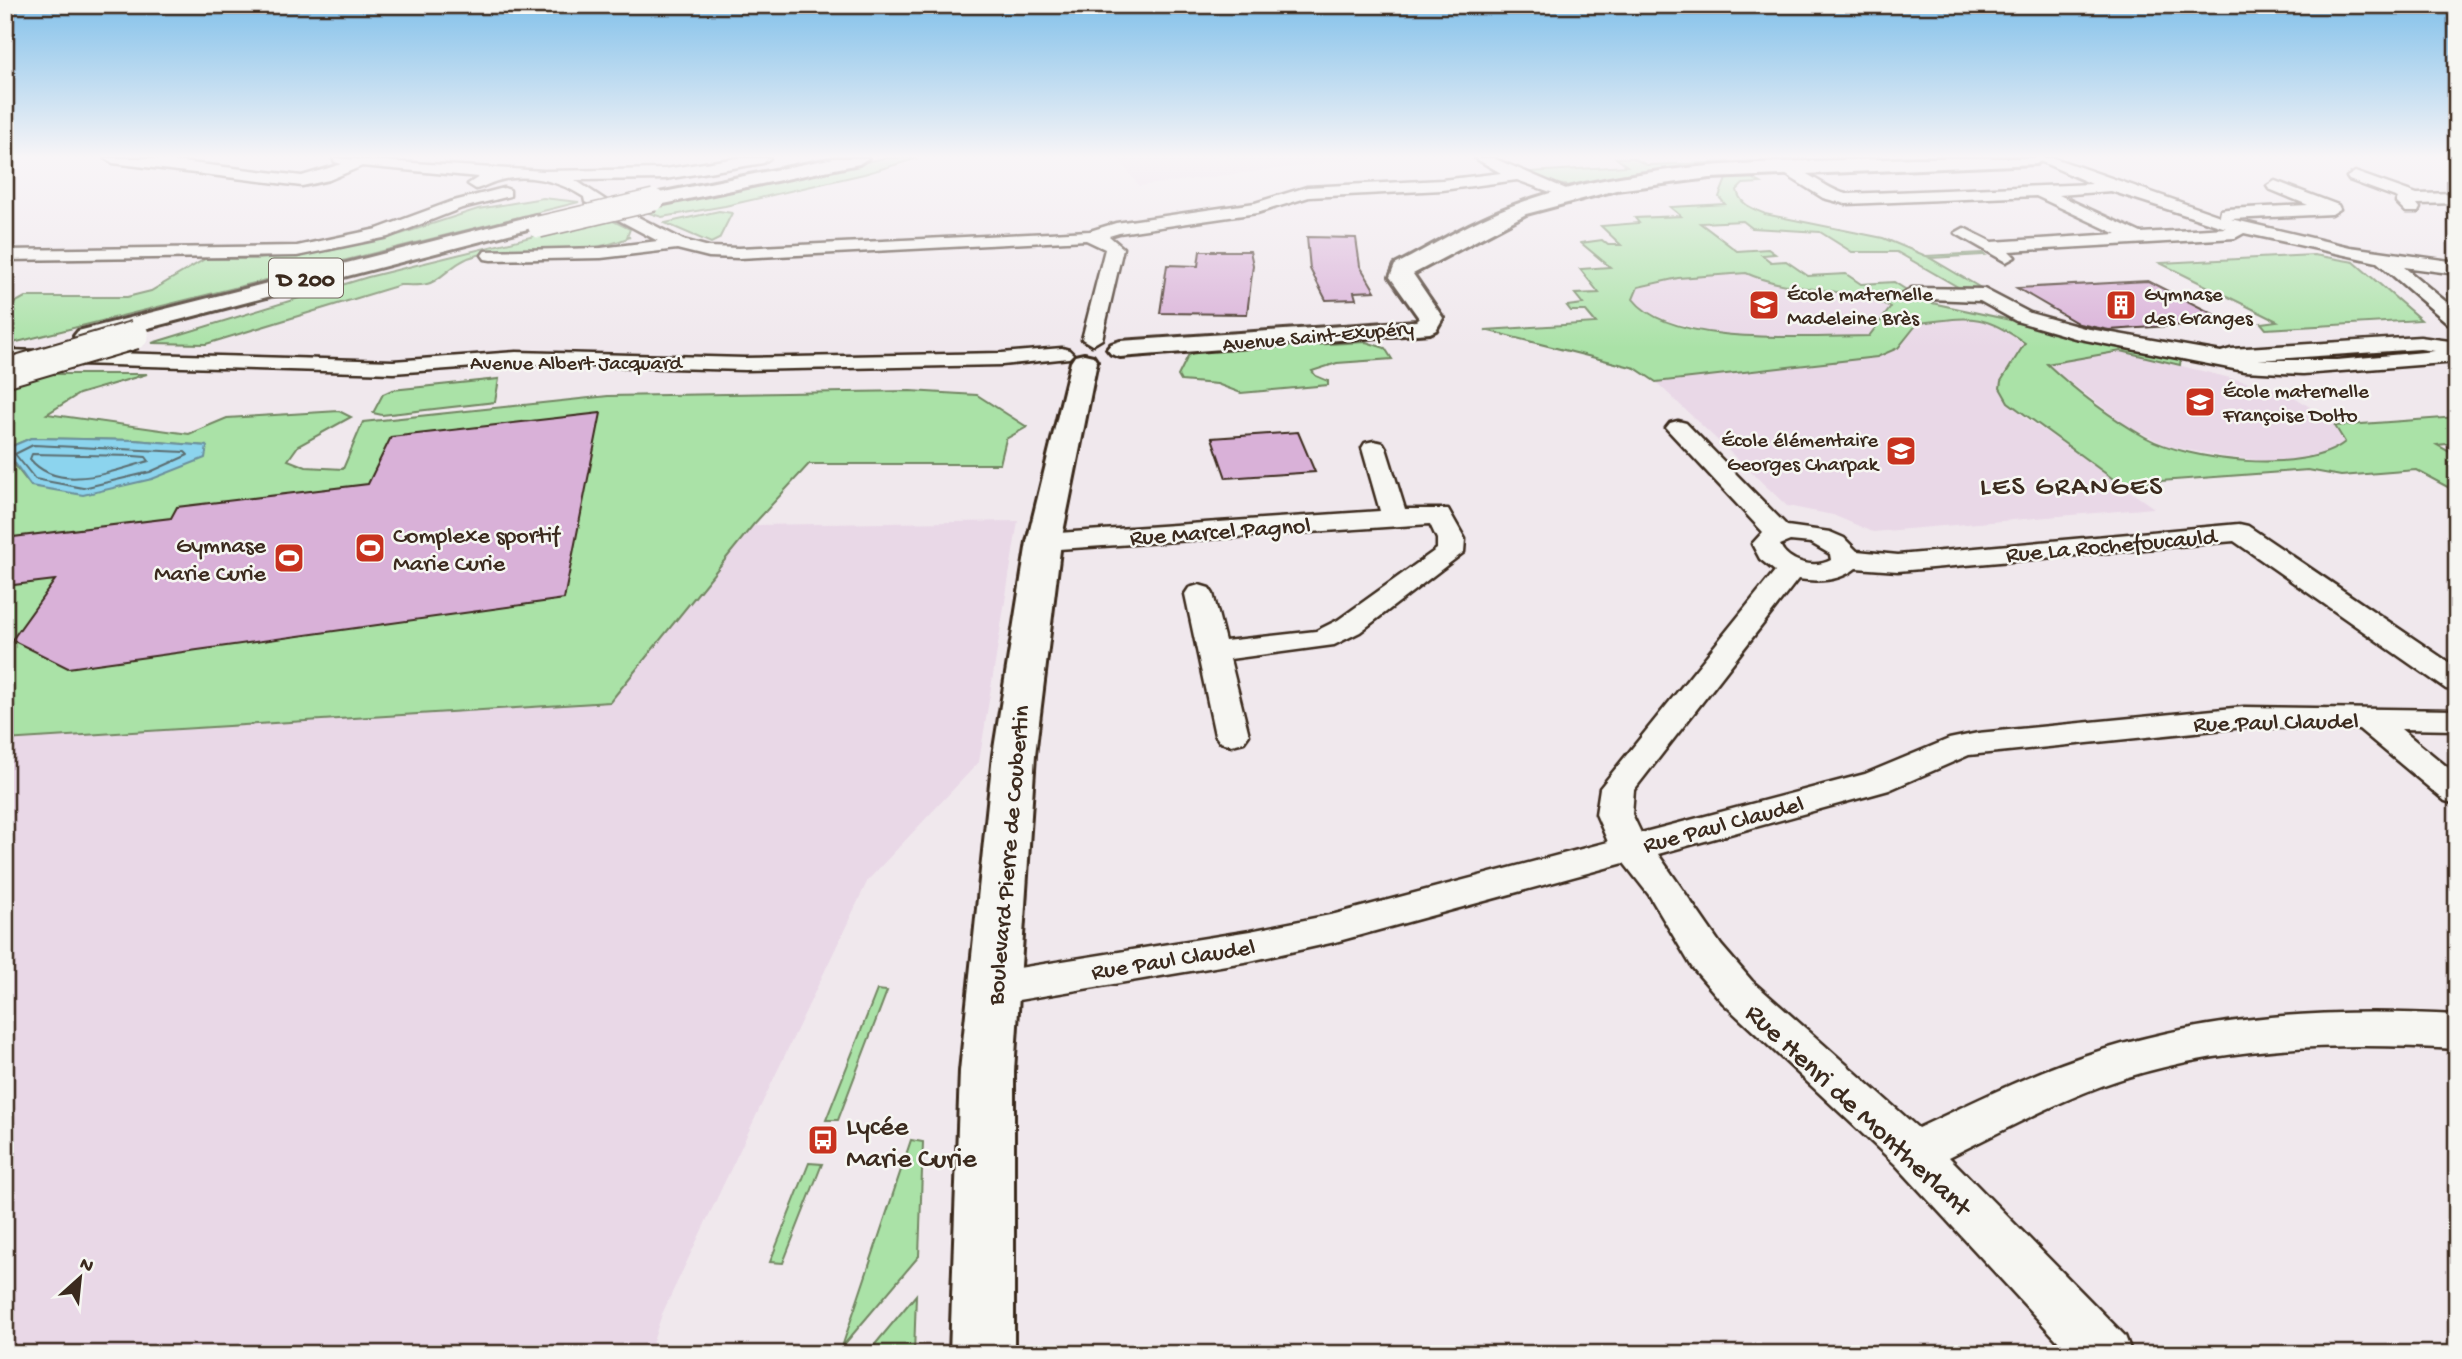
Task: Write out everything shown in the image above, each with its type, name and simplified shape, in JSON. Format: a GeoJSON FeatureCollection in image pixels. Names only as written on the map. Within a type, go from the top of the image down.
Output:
{"type":"FeatureCollection","features":[{"type":"Feature","properties":{"kind":"street"},"geometry":{"type":"LineString","coordinates":[[5,255],[285,252],[368,236],[410,221]]}},
{"type":"Feature","properties":{"kind":"street","name":"D 200"},"geometry":{"type":"LineString","coordinates":[[5,358],[549,221]]}},
{"type":"Feature","properties":{"kind":"street"},"geometry":{"type":"LineString","coordinates":[[636,221],[677,244],[700,251],[739,253],[1067,234],[1091,236],[1116,228],[1162,221]]}},
{"type":"Feature","properties":{"kind":"street","name":"Avenue Saint-Exupéry"},"geometry":{"type":"LineString","coordinates":[[1080,352],[1111,358],[1120,349],[1421,328],[1427,325],[1431,318],[1401,277],[1403,270],[1497,221]]}},
{"type":"Feature","properties":{"kind":"street"},"geometry":{"type":"LineString","coordinates":[[2102,221],[2138,239]]}},
{"type":"Feature","properties":{"kind":"street"},"geometry":{"type":"LineString","coordinates":[[2225,221],[2308,246],[2384,260],[2457,268]]}},
{"type":"Feature","properties":{"kind":"street","name":"D 200"},"geometry":{"type":"LineString","coordinates":[[5,373],[538,224]]}},
{"type":"Feature","properties":{"kind":"street"},"geometry":{"type":"LineString","coordinates":[[1990,247],[2258,232]]}},
{"type":"Feature","properties":{"kind":"street"},"geometry":{"type":"LineString","coordinates":[[1964,233],[2020,265]]}},
{"type":"Feature","properties":{"kind":"street","name":"Boulevard Pierre de Coubertin"},"geometry":{"type":"LineString","coordinates":[[982,1354],[985,1113],[1014,755],[1044,542],[1080,352],[1115,248],[1108,241],[1091,236]]}},
{"type":"Feature","properties":{"kind":"street"},"geometry":{"type":"LineString","coordinates":[[491,255],[601,253],[677,244]]}},
{"type":"Feature","properties":{"kind":"street"},"geometry":{"type":"LineString","coordinates":[[2384,260],[2457,321]]}},
{"type":"Feature","properties":{"kind":"street"},"geometry":{"type":"LineString","coordinates":[[1912,294],[1984,295],[2023,317],[2082,334],[2225,359],[2241,365],[2276,368],[2457,356]]}},
{"type":"Feature","properties":{"kind":"street"},"geometry":{"type":"LineString","coordinates":[[2225,359],[2231,355],[2420,343],[2457,348]]}},
{"type":"Feature","properties":{"kind":"street","name":"Avenue Albert Jacquard"},"geometry":{"type":"LineString","coordinates":[[5,358],[355,367],[516,358],[745,364],[1002,359],[1080,352]]}},
{"type":"Feature","properties":{"kind":"street"},"geometry":{"type":"LineString","coordinates":[[1678,428],[1780,534]]}},
{"type":"Feature","properties":{"kind":"street"},"geometry":{"type":"LineString","coordinates":[[1374,448],[1395,518]]}},
{"type":"Feature","properties":{"kind":"street","name":"Rue Marcel Pagnol"},"geometry":{"type":"LineString","coordinates":[[1044,542],[1439,515],[1451,539],[1450,552],[1349,626],[1323,639],[1212,652]]}},
{"type":"Feature","properties":{"kind":"street","name":"Rue La Rochefoucauld"},"geometry":{"type":"LineString","coordinates":[[1847,559],[1898,563],[2239,532],[2457,682]]}},
{"type":"Feature","properties":{"kind":"street"},"geometry":{"type":"LineString","coordinates":[[1801,533],[1824,538],[1841,548],[1847,559],[1840,568],[1824,572],[1792,568],[1774,559],[1766,549],[1768,540],[1780,534],[1801,533]]}},
{"type":"Feature","properties":{"kind":"street"},"geometry":{"type":"LineString","coordinates":[[1632,848],[1617,828],[1612,814],[1617,788],[1792,568]]}},
{"type":"Feature","properties":{"kind":"street"},"geometry":{"type":"LineString","coordinates":[[1199,594],[1232,735]]}},
{"type":"Feature","properties":{"kind":"street","name":"Rue Paul Claudel"},"geometry":{"type":"LineString","coordinates":[[994,988],[1250,946],[1335,928],[1877,782],[1961,746],[2244,717],[2457,720]]}},
{"type":"Feature","properties":{"kind":"street"},"geometry":{"type":"LineString","coordinates":[[2369,720],[2457,793]]}},
{"type":"Feature","properties":{"kind":"street","name":"Rue Henri de Montherlant"},"geometry":{"type":"LineString","coordinates":[[1632,848],[1653,872],[1695,941],[1734,988],[1785,1040],[1913,1152],[2106,1354]]}},
{"type":"Feature","properties":{"kind":"street"},"geometry":{"type":"LineString","coordinates":[[1913,1152],[2062,1083],[2123,1062],[2178,1048],[2293,1031],[2457,1032]]}},
{"type":"Feature","properties":{"kind":"shaded area","name":"École maternelle Madeleine Brès"},"geometry":{"type":"Polygon","coordinates":[[[1746,273],[1785,285],[1876,299],[1892,307],[1869,336],[1746,337],[1705,331],[1666,320],[1642,309],[1633,299],[1638,287],[1661,280],[1746,273]]]}},
{"type":"Feature","properties":{"kind":"shaded area","name":"École élémentaire Georges Charpak"},"geometry":{"type":"Polygon","coordinates":[[[1969,317],[1998,324],[2025,343],[2001,381],[2000,388],[2008,402],[2026,418],[2154,508],[1873,532],[1833,515],[1787,506],[1656,382],[1877,357],[1898,348],[1918,323],[1969,317]]]}},
{"type":"Feature","properties":{"kind":"shaded area","name":"École maternelle Françoise Dolto"},"geometry":{"type":"Polygon","coordinates":[[[2121,351],[2287,392],[2331,421],[2345,443],[2334,452],[2304,460],[2278,462],[2225,457],[2168,446],[2127,426],[2046,364],[2121,351]]]}},
{"type":"Feature","properties":{"kind":"shaded area"},"geometry":{"type":"Polygon","coordinates":[[[1018,521],[979,762],[868,880],[662,1314],[649,1354],[5,1354],[5,740],[609,702],[753,525],[1018,521]]]}},
{"type":"Feature","properties":{"kind":"green space"},"geometry":{"type":"Polygon","coordinates":[[[440,221],[501,221],[5,345],[5,308],[25,297],[127,297],[151,291],[205,259],[260,259],[332,250],[401,234],[440,221]]]}},
{"type":"Feature","properties":{"kind":"green space"},"geometry":{"type":"Polygon","coordinates":[[[593,221],[614,221],[630,229],[627,237],[630,237],[593,248],[478,255],[462,261],[427,284],[400,285],[206,344],[152,343],[368,277],[593,221]]]}},
{"type":"Feature","properties":{"kind":"green space"},"geometry":{"type":"Polygon","coordinates":[[[728,221],[719,239],[711,243],[665,223],[728,221]]]}},
{"type":"Feature","properties":{"kind":"green space"},"geometry":{"type":"Polygon","coordinates":[[[1734,221],[1700,223],[1737,251],[1768,249],[1775,254],[1762,255],[1771,262],[1786,261],[1808,276],[1846,274],[1861,284],[1894,282],[1916,296],[1935,297],[1932,303],[2181,357],[2180,365],[2121,351],[2047,364],[2081,394],[2132,429],[2164,445],[2189,453],[2246,461],[2303,459],[2327,452],[2345,442],[2335,426],[2457,417],[2457,443],[2437,445],[2457,456],[2457,492],[2416,470],[2341,476],[2308,470],[2120,484],[2008,402],[2000,388],[2001,381],[2025,343],[1997,326],[1974,319],[1918,323],[1898,348],[1877,357],[1656,382],[1635,368],[1485,330],[1596,323],[1586,311],[1571,311],[1567,306],[1583,304],[1575,294],[1599,293],[1580,269],[1610,267],[1581,243],[1602,240],[1608,245],[1621,245],[1601,226],[1734,221]],[[1746,273],[1678,278],[1638,287],[1633,299],[1651,315],[1678,325],[1744,336],[1869,336],[1891,307],[1856,295],[1782,284],[1746,273]]]}},
{"type":"Feature","properties":{"kind":"green space"},"geometry":{"type":"Polygon","coordinates":[[[1744,221],[1801,221],[1883,238],[1926,256],[1982,253],[1985,255],[1930,258],[1981,288],[1958,287],[1897,252],[1852,252],[1820,232],[1752,228],[1744,221]]]}},
{"type":"Feature","properties":{"kind":"green space"},"geometry":{"type":"Polygon","coordinates":[[[2314,255],[2354,262],[2421,320],[2266,329],[2261,323],[2277,321],[2160,263],[2314,255]]]}},
{"type":"Feature","properties":{"kind":"green space"},"geometry":{"type":"Polygon","coordinates":[[[1366,342],[1385,348],[1392,359],[1337,363],[1312,371],[1316,376],[1328,381],[1328,385],[1241,393],[1217,384],[1181,381],[1178,376],[1188,356],[1196,351],[1366,342]]]}},
{"type":"Feature","properties":{"kind":"green space","name":"Complexe sportif Marie Curie"},"geometry":{"type":"Polygon","coordinates":[[[21,374],[147,374],[79,394],[47,414],[189,434],[227,418],[339,411],[351,417],[298,446],[288,460],[306,467],[343,469],[363,422],[608,396],[910,391],[977,395],[1027,427],[1006,439],[1000,464],[809,464],[753,525],[610,702],[5,740],[5,453],[31,486],[206,446],[134,440],[31,438],[5,449],[5,379],[21,374]]]}},
{"type":"Feature","properties":{"kind":"green space"},"geometry":{"type":"Polygon","coordinates":[[[499,379],[495,402],[382,415],[373,413],[383,394],[392,390],[499,379]]]}},
{"type":"Feature","properties":{"kind":"green space"},"geometry":{"type":"Polygon","coordinates":[[[877,990],[887,991],[838,1120],[826,1120],[877,990]]]}},
{"type":"Feature","properties":{"kind":"green space"},"geometry":{"type":"Polygon","coordinates":[[[911,1140],[923,1142],[919,1256],[842,1347],[911,1140]]]}},
{"type":"Feature","properties":{"kind":"green space"},"geometry":{"type":"Polygon","coordinates":[[[809,1163],[822,1164],[783,1263],[770,1262],[809,1163]]]}},
{"type":"Feature","properties":{"kind":"green space"},"geometry":{"type":"Polygon","coordinates":[[[916,1295],[914,1354],[867,1354],[916,1295]]]}},
{"type":"Feature","properties":{"kind":"water"},"geometry":{"type":"Polygon","coordinates":[[[31,438],[134,440],[207,446],[205,458],[152,479],[83,495],[31,486],[5,449],[31,438]]]}},
{"type":"Feature","properties":{"kind":"building"},"geometry":{"type":"Polygon","coordinates":[[[1307,237],[1356,238],[1360,266],[1375,291],[1354,292],[1356,299],[1326,300],[1310,269],[1307,237]]]}},
{"type":"Feature","properties":{"kind":"building"},"geometry":{"type":"Polygon","coordinates":[[[1200,251],[1250,251],[1253,265],[1247,314],[1160,313],[1167,265],[1198,266],[1200,251]]]}},
{"type":"Feature","properties":{"kind":"building","name":"Gymnase des Granges"},"geometry":{"type":"Polygon","coordinates":[[[2148,281],[2229,322],[2109,330],[2079,324],[2017,288],[2148,281]]]}},
{"type":"Feature","properties":{"kind":"building","name":"Gymnase Marie Curie"},"geometry":{"type":"Polygon","coordinates":[[[601,413],[564,599],[68,668],[12,640],[55,580],[5,586],[5,538],[171,518],[177,507],[368,484],[391,437],[601,413]]]}},
{"type":"Feature","properties":{"kind":"building"},"geometry":{"type":"Polygon","coordinates":[[[1298,432],[1315,472],[1226,478],[1212,438],[1298,432]]]}},
{"type":"Feature","properties":{"kind":"place","name":"École maternelle Madeleine Brès"},"geometry":{"type":"Point","coordinates":[1764,305]}},
{"type":"Feature","properties":{"kind":"place","name":"Gymnase des Granges"},"geometry":{"type":"Point","coordinates":[2121,305]}},
{"type":"Feature","properties":{"kind":"place","name":"École maternelle Françoise Dolto"},"geometry":{"type":"Point","coordinates":[2200,402]}},
{"type":"Feature","properties":{"kind":"place","name":"École élémentaire Georges Charpak"},"geometry":{"type":"Point","coordinates":[1901,451]}},
{"type":"Feature","properties":{"kind":"place","name":"Complexe sportif Marie Curie"},"geometry":{"type":"Point","coordinates":[370,548]}},
{"type":"Feature","properties":{"kind":"place","name":"Gymnase Marie Curie"},"geometry":{"type":"Point","coordinates":[289,558]}},
{"type":"Feature","properties":{"kind":"place","name":"Lycée Marie Curie"},"geometry":{"type":"Point","coordinates":[823,1140]}},
{"type":"Feature","properties":{"kind":"district","name":"LES GRANGES"},"geometry":{"type":"Point","coordinates":[2072,484]}}]}
